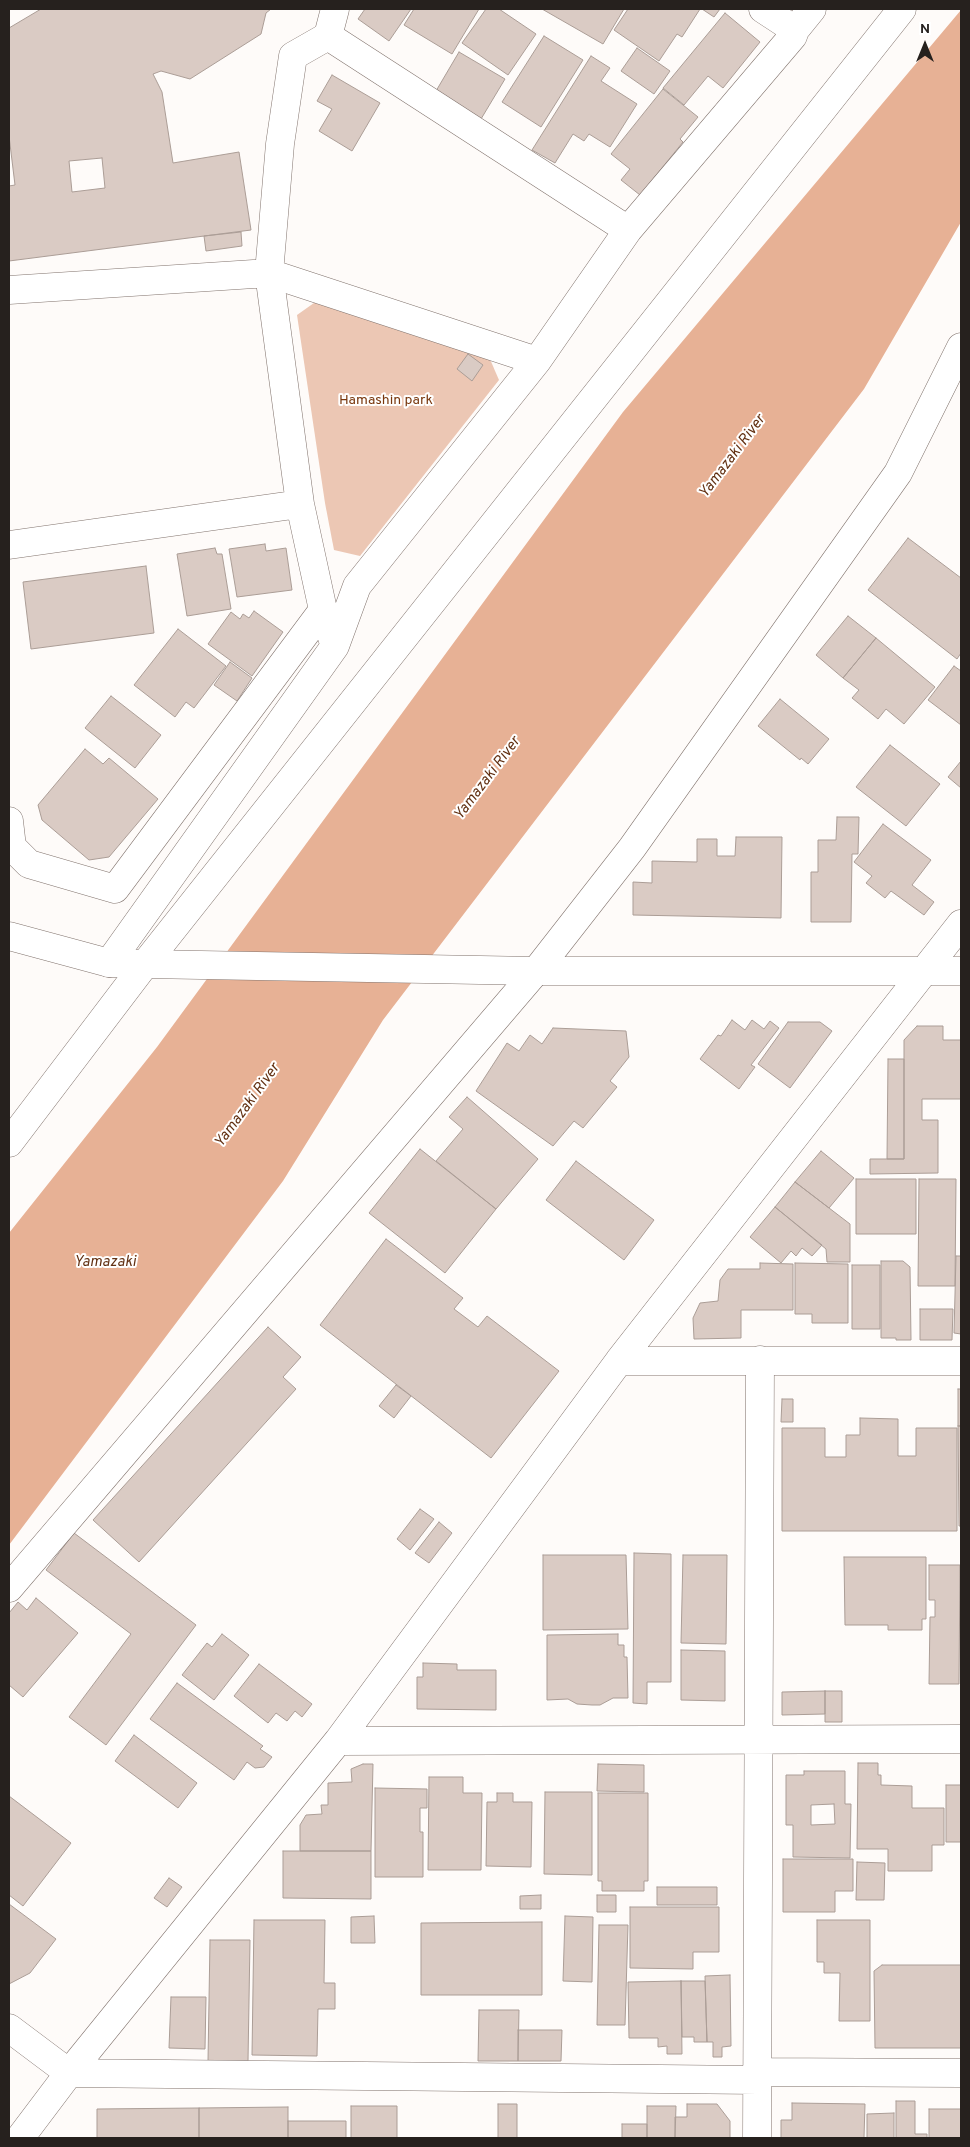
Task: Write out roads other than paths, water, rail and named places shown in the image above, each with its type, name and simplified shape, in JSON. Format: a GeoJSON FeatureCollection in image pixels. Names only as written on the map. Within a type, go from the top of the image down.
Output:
{"type":"FeatureCollection","features":[{"type":"Feature","properties":{"kind":"street"},"geometry":{"type":"LineString","coordinates":[[335,9],[328,36],[293,56],[280,144],[269,273],[300,504],[323,610],[335,646]]}},
{"type":"Feature","properties":{"kind":"street"},"geometry":{"type":"LineString","coordinates":[[109,963],[335,646],[357,586],[537,361],[628,230],[794,36],[803,19],[763,9]]}},
{"type":"Feature","properties":{"kind":"street"},"geometry":{"type":"LineString","coordinates":[[9,1143],[156,964],[902,9]]}},
{"type":"Feature","properties":{"kind":"street"},"geometry":{"type":"LineString","coordinates":[[328,36],[628,230]]}},
{"type":"Feature","properties":{"kind":"street"},"geometry":{"type":"LineString","coordinates":[[9,290],[269,273],[537,361]]}},
{"type":"Feature","properties":{"kind":"street"},"geometry":{"type":"LineString","coordinates":[[9,1588],[524,971],[632,848],[898,473],[961,347]]}},
{"type":"Feature","properties":{"kind":"street"},"geometry":{"type":"LineString","coordinates":[[9,545],[300,504]]}},
{"type":"Feature","properties":{"kind":"street"},"geometry":{"type":"LineString","coordinates":[[9,820],[12,847],[29,864],[114,889],[323,610]]}},
{"type":"Feature","properties":{"kind":"street"},"geometry":{"type":"LineString","coordinates":[[20,2138],[69,2073],[338,1741],[619,1361],[961,924]]}},
{"type":"Feature","properties":{"kind":"street"},"geometry":{"type":"LineString","coordinates":[[9,936],[109,963],[524,971],[961,970]]}},
{"type":"Feature","properties":{"kind":"street"},"geometry":{"type":"LineString","coordinates":[[757,2138],[760,1360]]}},
{"type":"Feature","properties":{"kind":"street"},"geometry":{"type":"LineString","coordinates":[[619,1361],[961,1361]]}},
{"type":"Feature","properties":{"kind":"street"},"geometry":{"type":"LineString","coordinates":[[338,1741],[961,1739]]}},
{"type":"Feature","properties":{"kind":"street"},"geometry":{"type":"LineString","coordinates":[[9,2028],[69,2073],[758,2076],[961,2072]]}},
{"type":"Feature","properties":{"kind":"water","name":"Yamazaki"},"geometry":{"type":"Polygon","coordinates":[[[961,10],[961,222],[864,389],[383,1020],[283,1181],[9,1545],[9,1233],[157,1047],[623,412],[961,10]]]}},
{"type":"Feature","properties":{"kind":"park label","name":"Hamashin park"},"geometry":{"type":"Point","coordinates":[386,401]}},
{"type":"Feature","properties":{"kind":"water label","name":"Yamazaki River"},"geometry":{"type":"Point","coordinates":[733,457]}},
{"type":"Feature","properties":{"kind":"water label","name":"Yamazaki River"},"geometry":{"type":"Point","coordinates":[488,779]}},
{"type":"Feature","properties":{"kind":"water label","name":"Yamazaki River"},"geometry":{"type":"Point","coordinates":[248,1106]}}]}
